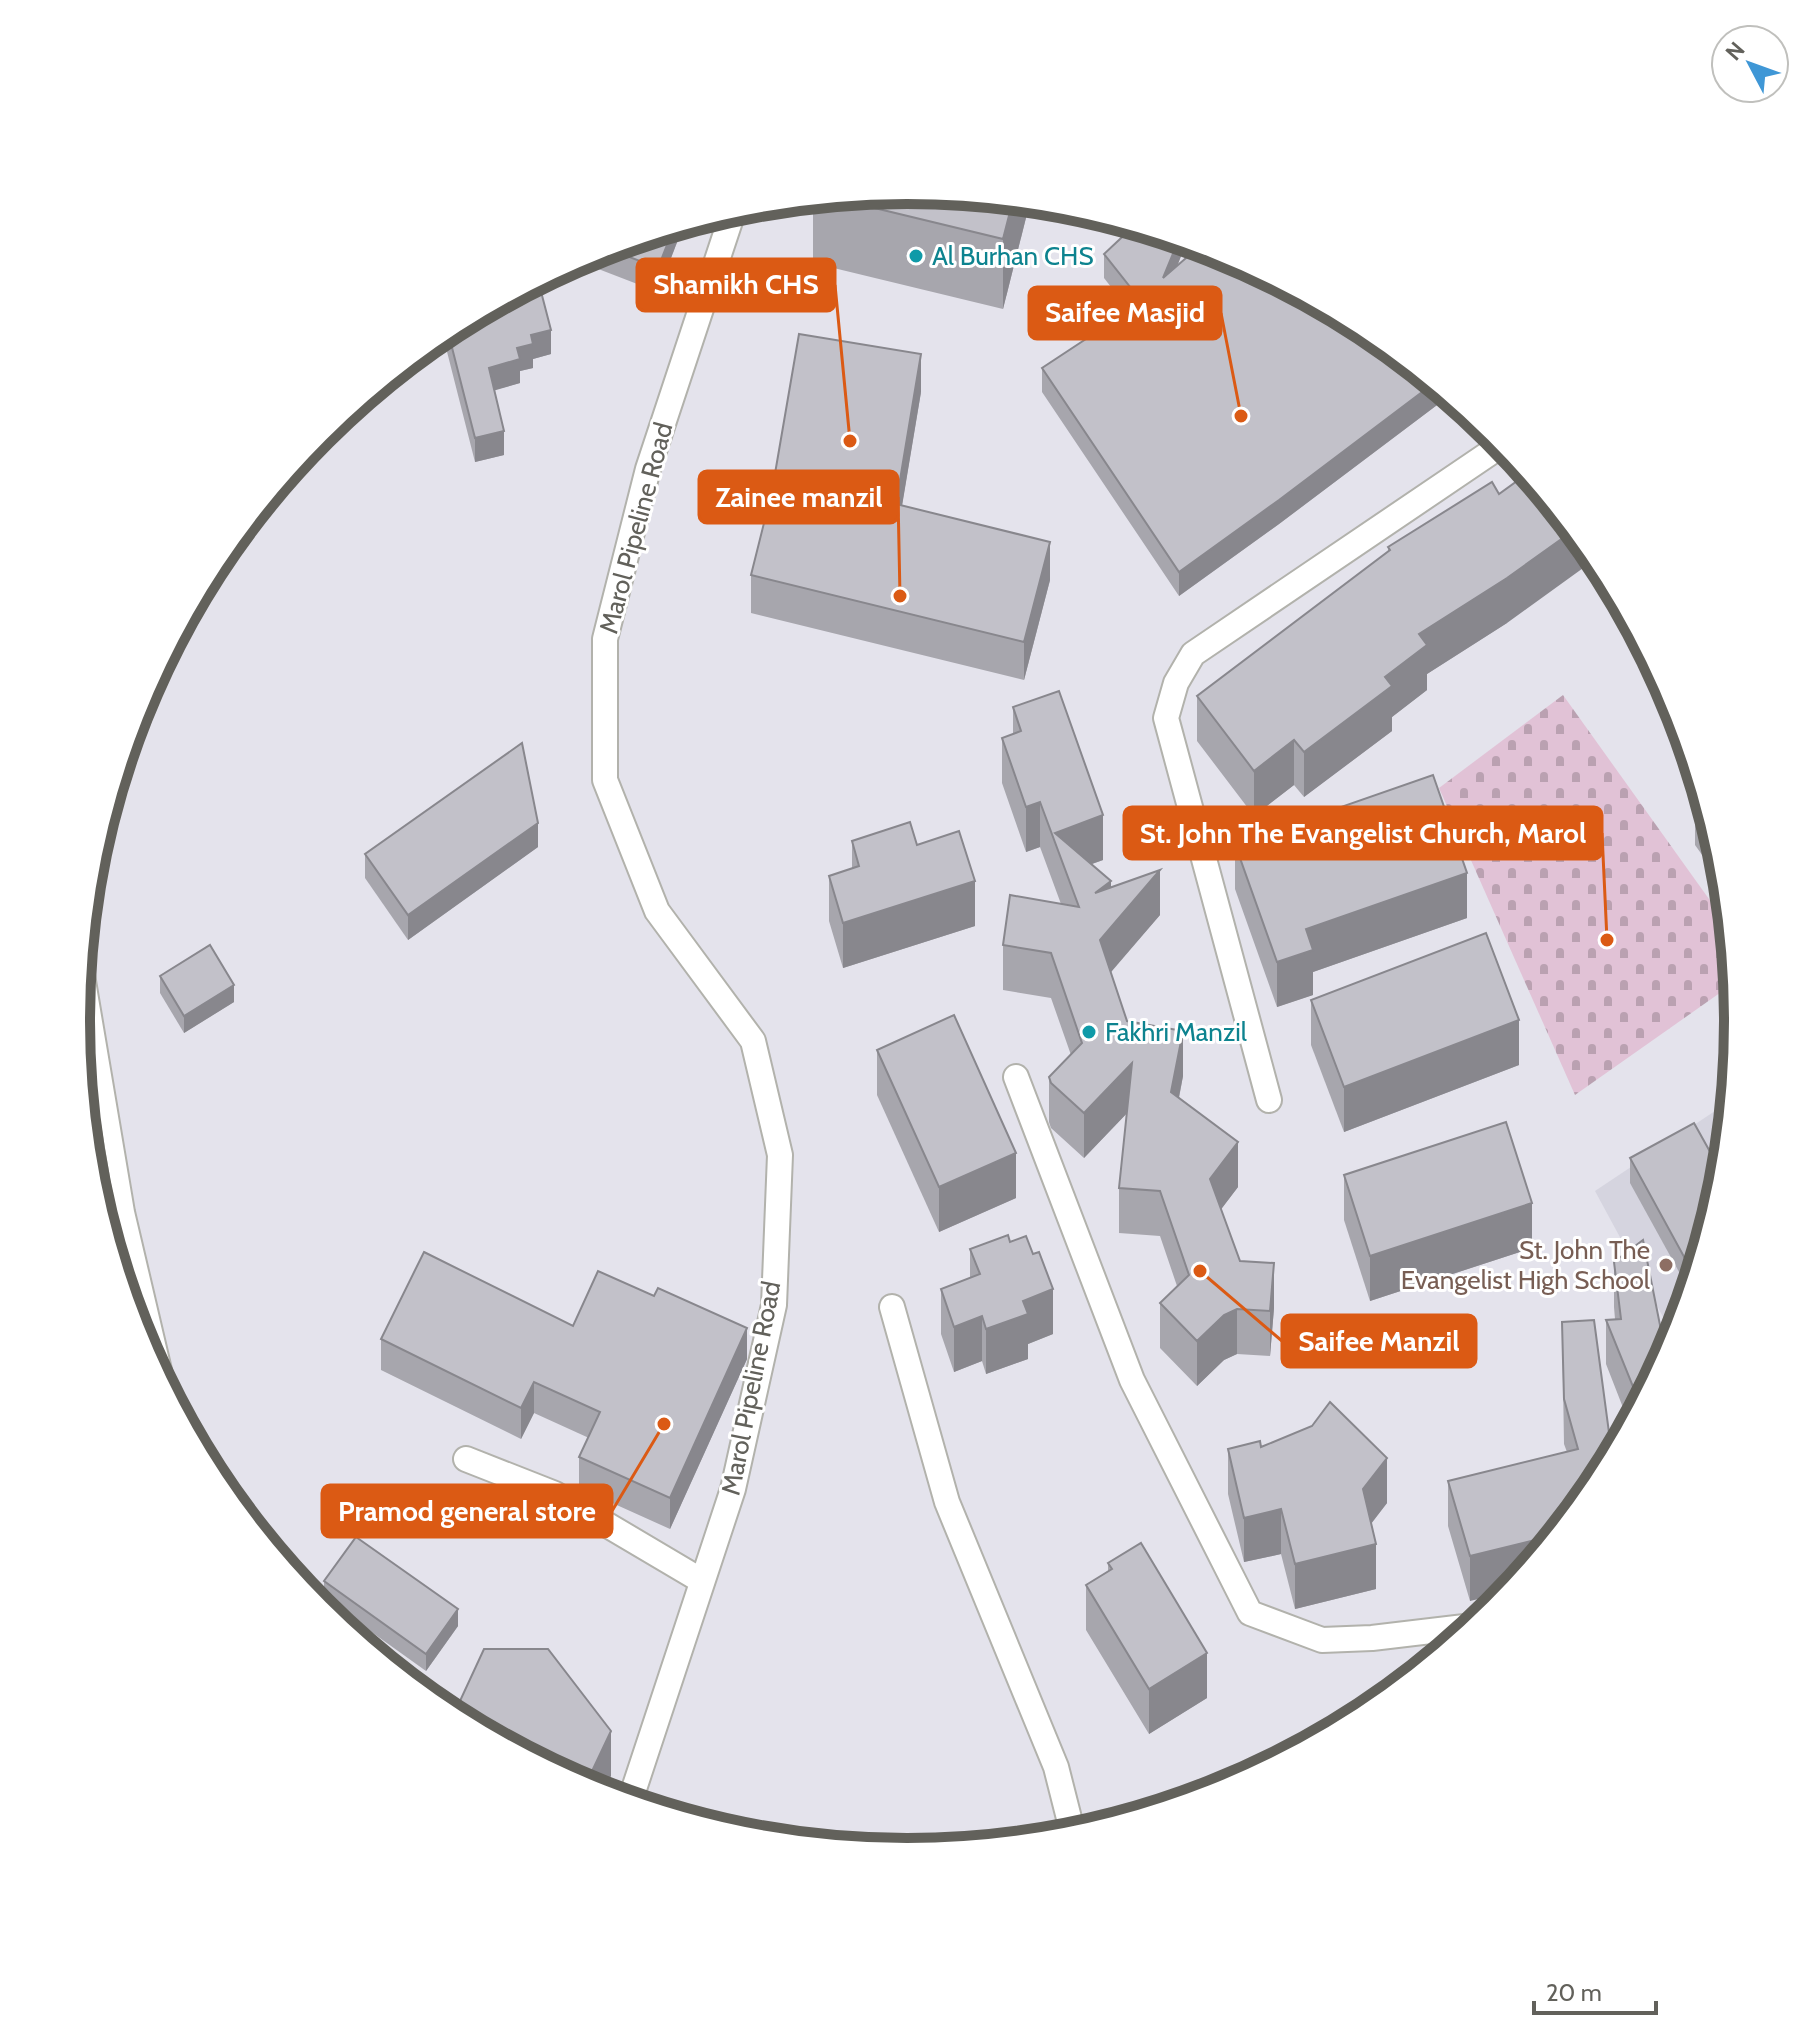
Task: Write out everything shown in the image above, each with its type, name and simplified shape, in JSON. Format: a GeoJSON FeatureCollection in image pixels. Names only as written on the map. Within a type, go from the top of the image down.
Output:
{"type":"FeatureCollection","features":[{"type":"Feature","properties":{"kind":"street","name":"Marol Pipeline Road"},"geometry":{"type":"LineString","coordinates":[[634,1790],[733,1489],[774,1305],[780,1155],[753,1041],[657,911],[605,780],[605,639],[648,469],[729,223]]}},
{"type":"Feature","properties":{"kind":"street"},"geometry":{"type":"LineString","coordinates":[[1269,1100],[1166,718],[1176,683],[1193,654],[1492,451]]}},
{"type":"Feature","properties":{"kind":"street"},"geometry":{"type":"LineString","coordinates":[[1016,1077],[1132,1380],[1250,1613],[1322,1640],[1372,1638],[1453,1628]]}},
{"type":"Feature","properties":{"kind":"street"},"geometry":{"type":"LineString","coordinates":[[892,1307],[947,1502],[1056,1767],[1070,1821]]}},
{"type":"Feature","properties":{"kind":"street"},"geometry":{"type":"LineString","coordinates":[[466,1459],[555,1494],[702,1581]]}},
{"type":"Feature","properties":{"kind":"lane"},"geometry":{"type":"LineString","coordinates":[[90,1007],[125,1212],[155,1339]]}},
{"type":"Feature","properties":{"kind":"shaded area","name":"St. John The Evangelist High School"},"geometry":{"type":"Polygon","coordinates":[[[1719,1109],[1696,1232],[1666,1322],[1595,1191],[1719,1109]]]}},
{"type":"Feature","properties":{"kind":"green space"},"geometry":{"type":"Polygon","coordinates":[[[1563,695],[1716,909],[1723,991],[1575,1095],[1439,788],[1563,695]]]}},
{"type":"Feature","properties":{"kind":"building"},"geometry":{"type":"Polygon","coordinates":[[[862,205],[960,205],[1011,210],[1003,239],[862,205]]]}},
{"type":"Feature","properties":{"kind":"building"},"geometry":{"type":"Polygon","coordinates":[[[1126,233],[1175,249],[1163,278],[1190,255],[1220,266],[1316,313],[1361,341],[1426,389],[1179,572],[1042,368],[1142,302],[1104,254],[1126,233]]]}},
{"type":"Feature","properties":{"kind":"building"},"geometry":{"type":"Polygon","coordinates":[[[669,239],[658,268],[624,255],[669,239]]]}},
{"type":"Feature","properties":{"kind":"building"},"geometry":{"type":"Polygon","coordinates":[[[541,291],[551,330],[531,335],[533,344],[517,348],[520,359],[489,368],[504,431],[475,438],[451,343],[541,291]]]}},
{"type":"Feature","properties":{"kind":"building"},"geometry":{"type":"Polygon","coordinates":[[[799,334],[921,354],[896,504],[1050,542],[1024,642],[751,575],[772,491],[799,334]]]}},
{"type":"Feature","properties":{"kind":"building"},"geometry":{"type":"Polygon","coordinates":[[[1519,480],[1565,537],[1419,634],[1427,645],[1385,677],[1392,686],[1304,752],[1294,740],[1254,771],[1197,696],[1390,550],[1388,547],[1492,482],[1499,494],[1519,480]]]}},
{"type":"Feature","properties":{"kind":"building"},"geometry":{"type":"Polygon","coordinates":[[[1059,691],[1103,815],[1055,833],[1111,881],[1095,893],[1160,870],[1100,940],[1127,1021],[1183,1031],[1171,1092],[1238,1142],[1210,1179],[1240,1261],[1274,1263],[1270,1311],[1237,1309],[1224,1315],[1197,1341],[1160,1303],[1189,1275],[1160,1191],[1119,1188],[1132,1063],[1084,1113],[1051,1083],[1049,1077],[1082,1043],[1051,953],[1003,945],[1010,895],[1079,907],[1040,802],[1026,807],[1002,738],[1021,731],[1013,707],[1059,691]]]}},
{"type":"Feature","properties":{"kind":"building"},"geometry":{"type":"Polygon","coordinates":[[[522,743],[538,823],[408,915],[365,854],[522,743]]]}},
{"type":"Feature","properties":{"kind":"building"},"geometry":{"type":"Polygon","coordinates":[[[1433,775],[1467,873],[1306,929],[1313,950],[1277,962],[1235,844],[1433,775]]]}},
{"type":"Feature","properties":{"kind":"building"},"geometry":{"type":"Polygon","coordinates":[[[910,822],[917,845],[959,831],[975,881],[843,923],[829,876],[859,866],[852,841],[910,822]]]}},
{"type":"Feature","properties":{"kind":"building"},"geometry":{"type":"Polygon","coordinates":[[[1486,933],[1519,1020],[1344,1087],[1311,1000],[1486,933]]]}},
{"type":"Feature","properties":{"kind":"building"},"geometry":{"type":"Polygon","coordinates":[[[210,945],[234,985],[184,1016],[160,976],[210,945]]]}},
{"type":"Feature","properties":{"kind":"building"},"geometry":{"type":"Polygon","coordinates":[[[954,1015],[1016,1153],[939,1187],[877,1050],[954,1015]]]}},
{"type":"Feature","properties":{"kind":"building"},"geometry":{"type":"Polygon","coordinates":[[[1506,1122],[1532,1203],[1370,1256],[1344,1175],[1506,1122]]]}},
{"type":"Feature","properties":{"kind":"building"},"geometry":{"type":"Polygon","coordinates":[[[1694,1123],[1712,1156],[1687,1262],[1630,1158],[1694,1123]]]}},
{"type":"Feature","properties":{"kind":"building"},"geometry":{"type":"Polygon","coordinates":[[[1008,1235],[1010,1242],[1026,1236],[1033,1254],[1039,1252],[1053,1289],[1023,1301],[1028,1314],[986,1329],[982,1316],[954,1327],[941,1289],[980,1274],[970,1249],[1008,1235]]]}},
{"type":"Feature","properties":{"kind":"building"},"geometry":{"type":"Polygon","coordinates":[[[1643,1240],[1662,1334],[1635,1392],[1606,1320],[1621,1319],[1614,1262],[1643,1240]]]}},
{"type":"Feature","properties":{"kind":"building"},"geometry":{"type":"Polygon","coordinates":[[[424,1252],[573,1326],[598,1271],[654,1296],[658,1288],[747,1328],[670,1498],[579,1457],[600,1412],[534,1382],[521,1408],[381,1339],[424,1252]]]}},
{"type":"Feature","properties":{"kind":"building"},"geometry":{"type":"Polygon","coordinates":[[[1594,1320],[1610,1437],[1537,1539],[1470,1556],[1448,1481],[1578,1449],[1564,1399],[1562,1322],[1594,1320]]]}},
{"type":"Feature","properties":{"kind":"building"},"geometry":{"type":"Polygon","coordinates":[[[1330,1402],[1387,1458],[1363,1489],[1376,1544],[1295,1564],[1281,1509],[1244,1518],[1228,1449],[1260,1441],[1261,1447],[1312,1426],[1330,1402]]]}},
{"type":"Feature","properties":{"kind":"building"},"geometry":{"type":"Polygon","coordinates":[[[356,1537],[458,1609],[426,1654],[324,1581],[356,1537]]]}},
{"type":"Feature","properties":{"kind":"building"},"geometry":{"type":"Polygon","coordinates":[[[1141,1543],[1207,1653],[1149,1689],[1086,1585],[1112,1569],[1108,1563],[1141,1543]]]}},
{"type":"Feature","properties":{"kind":"building"},"geometry":{"type":"Polygon","coordinates":[[[484,1649],[548,1649],[611,1731],[591,1774],[498,1728],[459,1704],[484,1649]]]}},
{"type":"Feature","properties":{"kind":"place","name":"Al Burhan CHS"},"geometry":{"type":"Point","coordinates":[916,256]}},
{"type":"Feature","properties":{"kind":"place","name":"Saifee Masjid"},"geometry":{"type":"Point","coordinates":[1241,416]}},
{"type":"Feature","properties":{"kind":"place","name":"Shamikh CHS"},"geometry":{"type":"Point","coordinates":[850,441]}},
{"type":"Feature","properties":{"kind":"place","name":"Zainee manzil"},"geometry":{"type":"Point","coordinates":[900,596]}},
{"type":"Feature","properties":{"kind":"place","name":"St. John The Evangelist Church, Marol"},"geometry":{"type":"Point","coordinates":[1607,940]}},
{"type":"Feature","properties":{"kind":"place","name":"Fakhri Manzil"},"geometry":{"type":"Point","coordinates":[1089,1032]}},
{"type":"Feature","properties":{"kind":"place","name":"St. John The Evangelist High School"},"geometry":{"type":"Point","coordinates":[1666,1265]}},
{"type":"Feature","properties":{"kind":"place","name":"Saifee Manzil"},"geometry":{"type":"Point","coordinates":[1200,1271]}},
{"type":"Feature","properties":{"kind":"place","name":"Pramod general store"},"geometry":{"type":"Point","coordinates":[664,1424]}}]}
